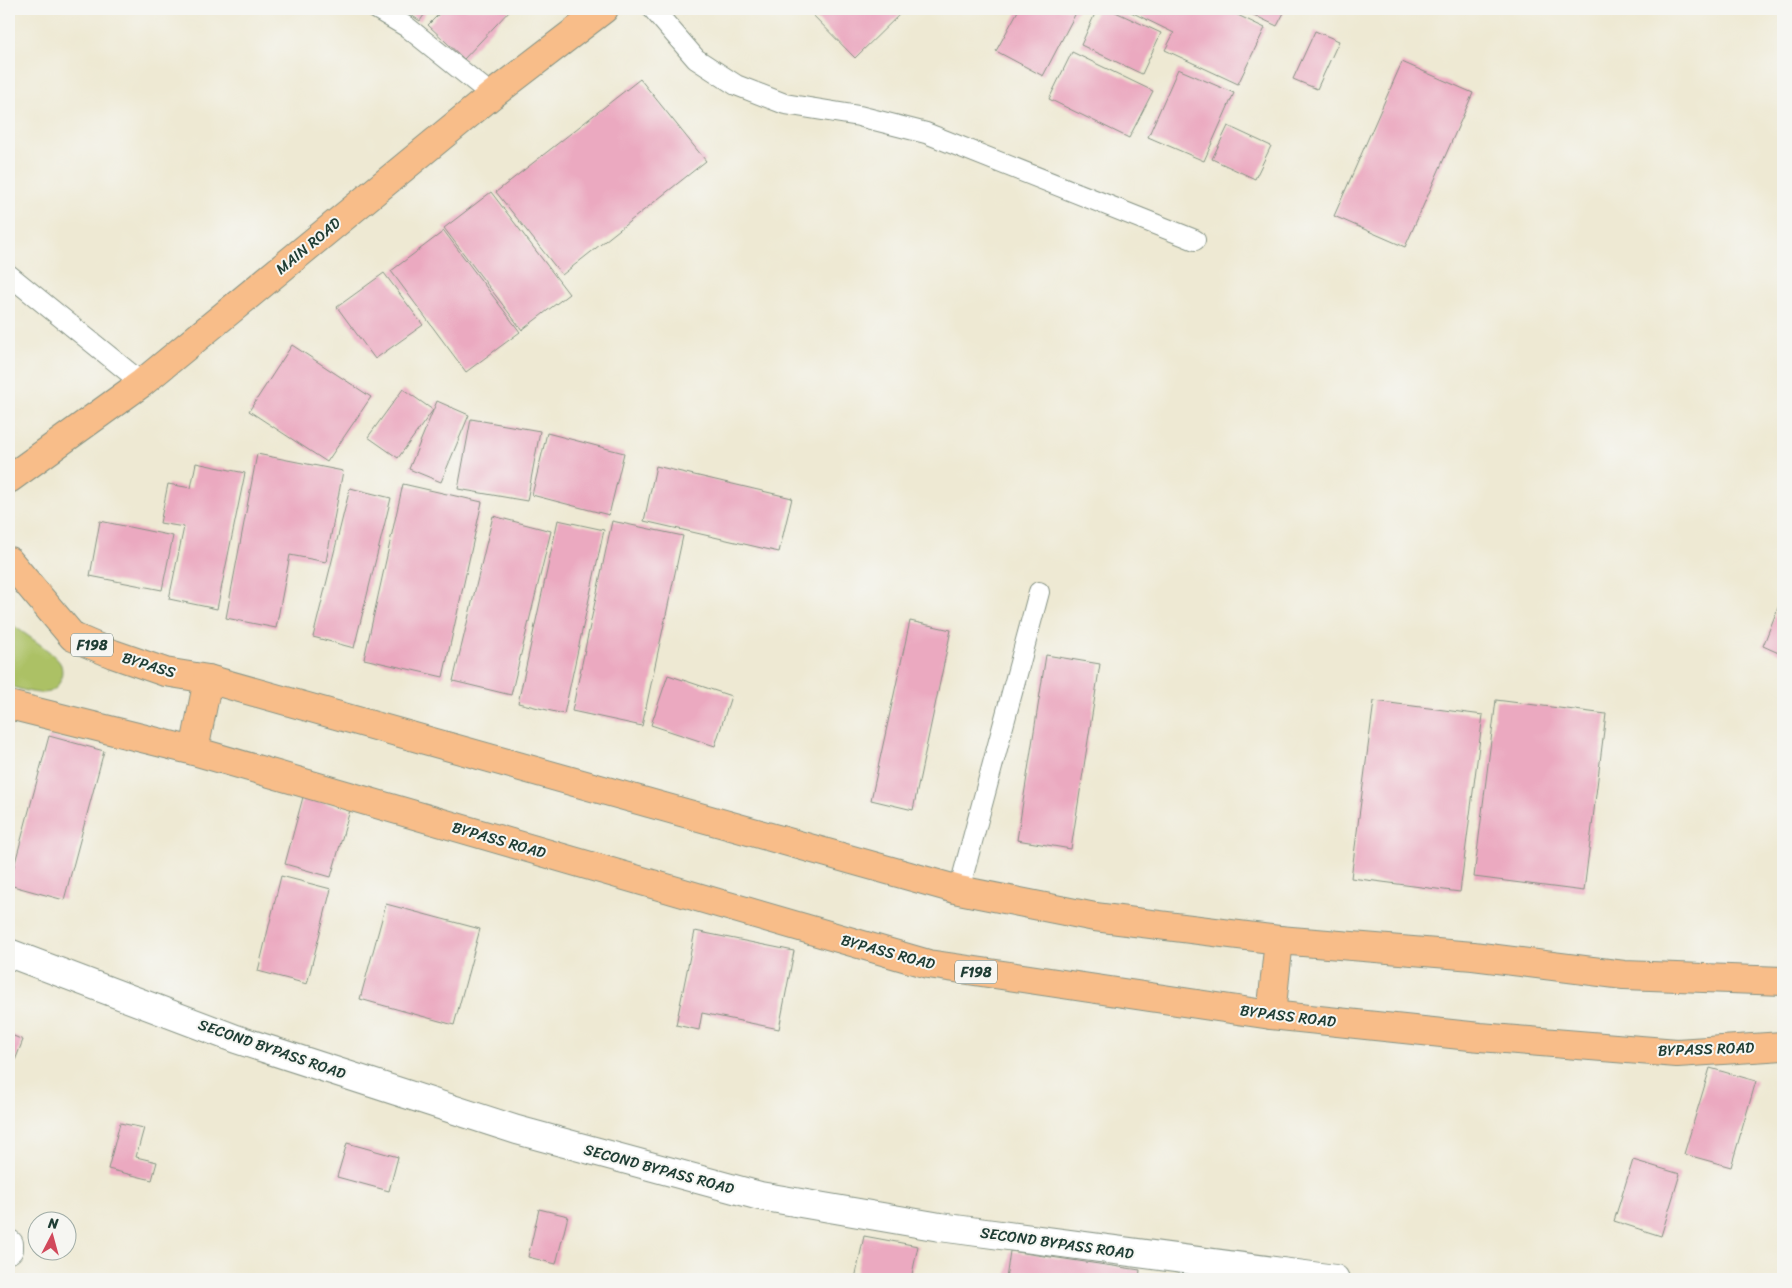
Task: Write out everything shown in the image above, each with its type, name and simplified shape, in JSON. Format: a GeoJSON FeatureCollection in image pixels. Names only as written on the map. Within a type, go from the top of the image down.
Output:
{"type":"FeatureCollection","features":[{"type":"Feature","properties":{"kind":"main road","name":"MAIN ROAD"},"geometry":{"type":"LineString","coordinates":[[9,479],[142,384],[492,95],[604,9]]}},
{"type":"Feature","properties":{"kind":"main road","name":"BYPASS"},"geometry":{"type":"LineString","coordinates":[[9,560],[73,637],[113,654],[165,672],[208,679]]}},
{"type":"Feature","properties":{"kind":"main road"},"geometry":{"type":"LineString","coordinates":[[194,752],[208,679]]}},
{"type":"Feature","properties":{"kind":"main road","name":"F198"},"geometry":{"type":"LineString","coordinates":[[208,679],[959,890],[1095,916],[1279,940],[1473,956],[1624,975],[1783,981]]}},
{"type":"Feature","properties":{"kind":"main road","name":"F198"},"geometry":{"type":"LineString","coordinates":[[9,705],[194,752]]}},
{"type":"Feature","properties":{"kind":"main road","name":"BYPASS ROAD"},"geometry":{"type":"LineString","coordinates":[[194,752],[928,964],[1085,989],[1271,1015],[1480,1037],[1677,1053],[1783,1046]]}},
{"type":"Feature","properties":{"kind":"main road"},"geometry":{"type":"LineString","coordinates":[[1271,1015],[1279,940]]}},
{"type":"Feature","properties":{"kind":"street","name":"SECOND BYPASS ROAD"},"geometry":{"type":"LineString","coordinates":[[9,953],[236,1039],[517,1130],[760,1196],[940,1227],[1335,1279]]}},
{"type":"Feature","properties":{"kind":"street"},"geometry":{"type":"LineString","coordinates":[[9,1244],[9,1249]]}},
{"type":"Feature","properties":{"kind":"lane"},"geometry":{"type":"LineString","coordinates":[[376,9],[407,28],[492,95]]}},
{"type":"Feature","properties":{"kind":"lane"},"geometry":{"type":"LineString","coordinates":[[654,9],[696,59],[736,85],[785,104],[859,116],[926,133],[1195,240]]}},
{"type":"Feature","properties":{"kind":"lane"},"geometry":{"type":"LineString","coordinates":[[9,275],[142,384]]}},
{"type":"Feature","properties":{"kind":"lane"},"geometry":{"type":"LineString","coordinates":[[959,890],[1039,592]]}},
{"type":"Feature","properties":{"kind":"green space"},"geometry":{"type":"Polygon","coordinates":[[[9,622],[44,647],[60,663],[62,670],[61,679],[51,691],[37,693],[9,686],[9,622]]]}},
{"type":"Feature","properties":{"kind":"building"},"geometry":{"type":"Polygon","coordinates":[[[402,9],[428,9],[420,21],[402,9]]]}},
{"type":"Feature","properties":{"kind":"building"},"geometry":{"type":"Polygon","coordinates":[[[444,9],[511,9],[464,59],[428,25],[444,9]]]}},
{"type":"Feature","properties":{"kind":"building"},"geometry":{"type":"Polygon","coordinates":[[[807,9],[905,9],[855,58],[807,9]]]}},
{"type":"Feature","properties":{"kind":"building"},"geometry":{"type":"Polygon","coordinates":[[[1019,9],[1078,9],[1043,76],[996,51],[1019,9]]]}},
{"type":"Feature","properties":{"kind":"building"},"geometry":{"type":"Polygon","coordinates":[[[1097,9],[1109,9],[1161,33],[1142,74],[1081,45],[1097,9]]]}},
{"type":"Feature","properties":{"kind":"building"},"geometry":{"type":"Polygon","coordinates":[[[1130,9],[1225,9],[1265,28],[1238,84],[1165,50],[1174,33],[1129,11],[1130,9]]]}},
{"type":"Feature","properties":{"kind":"building"},"geometry":{"type":"Polygon","coordinates":[[[1241,9],[1286,9],[1277,26],[1241,9]]]}},
{"type":"Feature","properties":{"kind":"building"},"geometry":{"type":"Polygon","coordinates":[[[1315,31],[1339,41],[1317,89],[1293,79],[1315,31]]]}},
{"type":"Feature","properties":{"kind":"building"},"geometry":{"type":"Polygon","coordinates":[[[1072,52],[1153,91],[1129,138],[1049,99],[1072,52]]]}},
{"type":"Feature","properties":{"kind":"building"},"geometry":{"type":"Polygon","coordinates":[[[1402,62],[1473,93],[1405,247],[1334,216],[1402,62]]]}},
{"type":"Feature","properties":{"kind":"building"},"geometry":{"type":"Polygon","coordinates":[[[1178,69],[1234,93],[1204,161],[1148,137],[1178,69]]]}},
{"type":"Feature","properties":{"kind":"building"},"geometry":{"type":"Polygon","coordinates":[[[640,79],[706,161],[562,275],[496,192],[640,79]]]}},
{"type":"Feature","properties":{"kind":"building"},"geometry":{"type":"Polygon","coordinates":[[[1228,126],[1271,146],[1255,179],[1212,159],[1228,126]]]}},
{"type":"Feature","properties":{"kind":"building"},"geometry":{"type":"Polygon","coordinates":[[[491,192],[569,294],[522,330],[444,228],[491,192]]]}},
{"type":"Feature","properties":{"kind":"building"},"geometry":{"type":"Polygon","coordinates":[[[444,231],[520,332],[466,372],[391,271],[444,231]]]}},
{"type":"Feature","properties":{"kind":"building"},"geometry":{"type":"Polygon","coordinates":[[[384,273],[423,325],[375,359],[337,307],[384,273]]]}},
{"type":"Feature","properties":{"kind":"building"},"geometry":{"type":"Polygon","coordinates":[[[292,345],[371,397],[327,462],[249,411],[292,345]]]}},
{"type":"Feature","properties":{"kind":"building"},"geometry":{"type":"Polygon","coordinates":[[[403,389],[433,410],[398,458],[368,437],[403,389]]]}},
{"type":"Feature","properties":{"kind":"building"},"geometry":{"type":"Polygon","coordinates":[[[437,401],[469,415],[441,482],[409,469],[437,401]]]}},
{"type":"Feature","properties":{"kind":"building"},"geometry":{"type":"Polygon","coordinates":[[[471,419],[540,431],[527,501],[458,489],[471,419]]]}},
{"type":"Feature","properties":{"kind":"building"},"geometry":{"type":"Polygon","coordinates":[[[547,433],[624,453],[609,515],[532,495],[547,433]]]}},
{"type":"Feature","properties":{"kind":"building"},"geometry":{"type":"Polygon","coordinates":[[[257,454],[343,471],[326,562],[290,555],[276,628],[226,618],[257,454]]]}},
{"type":"Feature","properties":{"kind":"building"},"geometry":{"type":"Polygon","coordinates":[[[196,463],[245,473],[217,609],[169,599],[184,527],[160,523],[168,484],[191,488],[196,463]]]}},
{"type":"Feature","properties":{"kind":"building"},"geometry":{"type":"Polygon","coordinates":[[[656,466],[792,498],[779,552],[644,521],[656,466]]]}},
{"type":"Feature","properties":{"kind":"building"},"geometry":{"type":"Polygon","coordinates":[[[403,484],[482,502],[443,677],[364,659],[403,484]]]}},
{"type":"Feature","properties":{"kind":"building"},"geometry":{"type":"Polygon","coordinates":[[[350,488],[391,498],[354,648],[313,637],[350,488]]]}},
{"type":"Feature","properties":{"kind":"building"},"geometry":{"type":"Polygon","coordinates":[[[493,516],[551,531],[511,695],[453,681],[493,516]]]}},
{"type":"Feature","properties":{"kind":"building"},"geometry":{"type":"Polygon","coordinates":[[[558,520],[604,530],[564,714],[518,703],[558,520]]]}},
{"type":"Feature","properties":{"kind":"building"},"geometry":{"type":"Polygon","coordinates":[[[100,521],[173,536],[162,590],[90,576],[100,521]]]}},
{"type":"Feature","properties":{"kind":"building"},"geometry":{"type":"Polygon","coordinates":[[[612,521],[683,536],[642,726],[572,711],[612,521]]]}},
{"type":"Feature","properties":{"kind":"building"},"geometry":{"type":"Polygon","coordinates":[[[1783,595],[1783,655],[1763,646],[1783,595]]]}},
{"type":"Feature","properties":{"kind":"building"},"geometry":{"type":"Polygon","coordinates":[[[910,621],[951,630],[913,810],[871,800],[910,621]]]}},
{"type":"Feature","properties":{"kind":"building"},"geometry":{"type":"Polygon","coordinates":[[[1046,655],[1100,664],[1071,849],[1017,840],[1046,655]]]}},
{"type":"Feature","properties":{"kind":"building"},"geometry":{"type":"Polygon","coordinates":[[[668,675],[731,696],[715,746],[651,725],[668,675]]]}},
{"type":"Feature","properties":{"kind":"building"},"geometry":{"type":"Polygon","coordinates":[[[1496,700],[1606,714],[1584,891],[1474,877],[1496,700]]]}},
{"type":"Feature","properties":{"kind":"building"},"geometry":{"type":"Polygon","coordinates":[[[1374,701],[1483,715],[1460,892],[1351,878],[1374,701]]]}},
{"type":"Feature","properties":{"kind":"building"},"geometry":{"type":"Polygon","coordinates":[[[9,717],[13,718],[10,736],[9,735],[9,717]]]}},
{"type":"Feature","properties":{"kind":"building"},"geometry":{"type":"Polygon","coordinates":[[[49,736],[104,751],[64,900],[9,885],[49,736]]]}},
{"type":"Feature","properties":{"kind":"building"},"geometry":{"type":"Polygon","coordinates":[[[303,797],[350,810],[331,877],[285,864],[303,797]]]}},
{"type":"Feature","properties":{"kind":"building"},"geometry":{"type":"Polygon","coordinates":[[[281,876],[331,889],[307,984],[258,971],[281,876]]]}},
{"type":"Feature","properties":{"kind":"building"},"geometry":{"type":"Polygon","coordinates":[[[386,904],[480,929],[454,1025],[360,999],[386,904]]]}},
{"type":"Feature","properties":{"kind":"building"},"geometry":{"type":"Polygon","coordinates":[[[695,931],[794,951],[779,1029],[702,1013],[699,1030],[676,1025],[695,931]]]}},
{"type":"Feature","properties":{"kind":"building"},"geometry":{"type":"Polygon","coordinates":[[[9,1034],[23,1040],[9,1076],[9,1034]]]}},
{"type":"Feature","properties":{"kind":"building"},"geometry":{"type":"Polygon","coordinates":[[[1710,1068],[1756,1081],[1731,1167],[1684,1154],[1710,1068]]]}},
{"type":"Feature","properties":{"kind":"building"},"geometry":{"type":"Polygon","coordinates":[[[120,1123],[144,1128],[136,1157],[157,1162],[152,1180],[108,1169],[120,1123]]]}},
{"type":"Feature","properties":{"kind":"building"},"geometry":{"type":"Polygon","coordinates":[[[347,1143],[398,1157],[389,1191],[337,1177],[347,1143]]]}},
{"type":"Feature","properties":{"kind":"building"},"geometry":{"type":"Polygon","coordinates":[[[1633,1160],[1680,1174],[1661,1236],[1614,1221],[1633,1160]]]}},
{"type":"Feature","properties":{"kind":"building"},"geometry":{"type":"Polygon","coordinates":[[[539,1209],[568,1216],[556,1264],[528,1257],[539,1209]]]}},
{"type":"Feature","properties":{"kind":"building"},"geometry":{"type":"Polygon","coordinates":[[[864,1236],[918,1246],[911,1279],[855,1279],[864,1236]]]}},
{"type":"Feature","properties":{"kind":"building"},"geometry":{"type":"Polygon","coordinates":[[[1010,1251],[1140,1270],[1139,1279],[1006,1279],[1010,1251]]]}}]}
